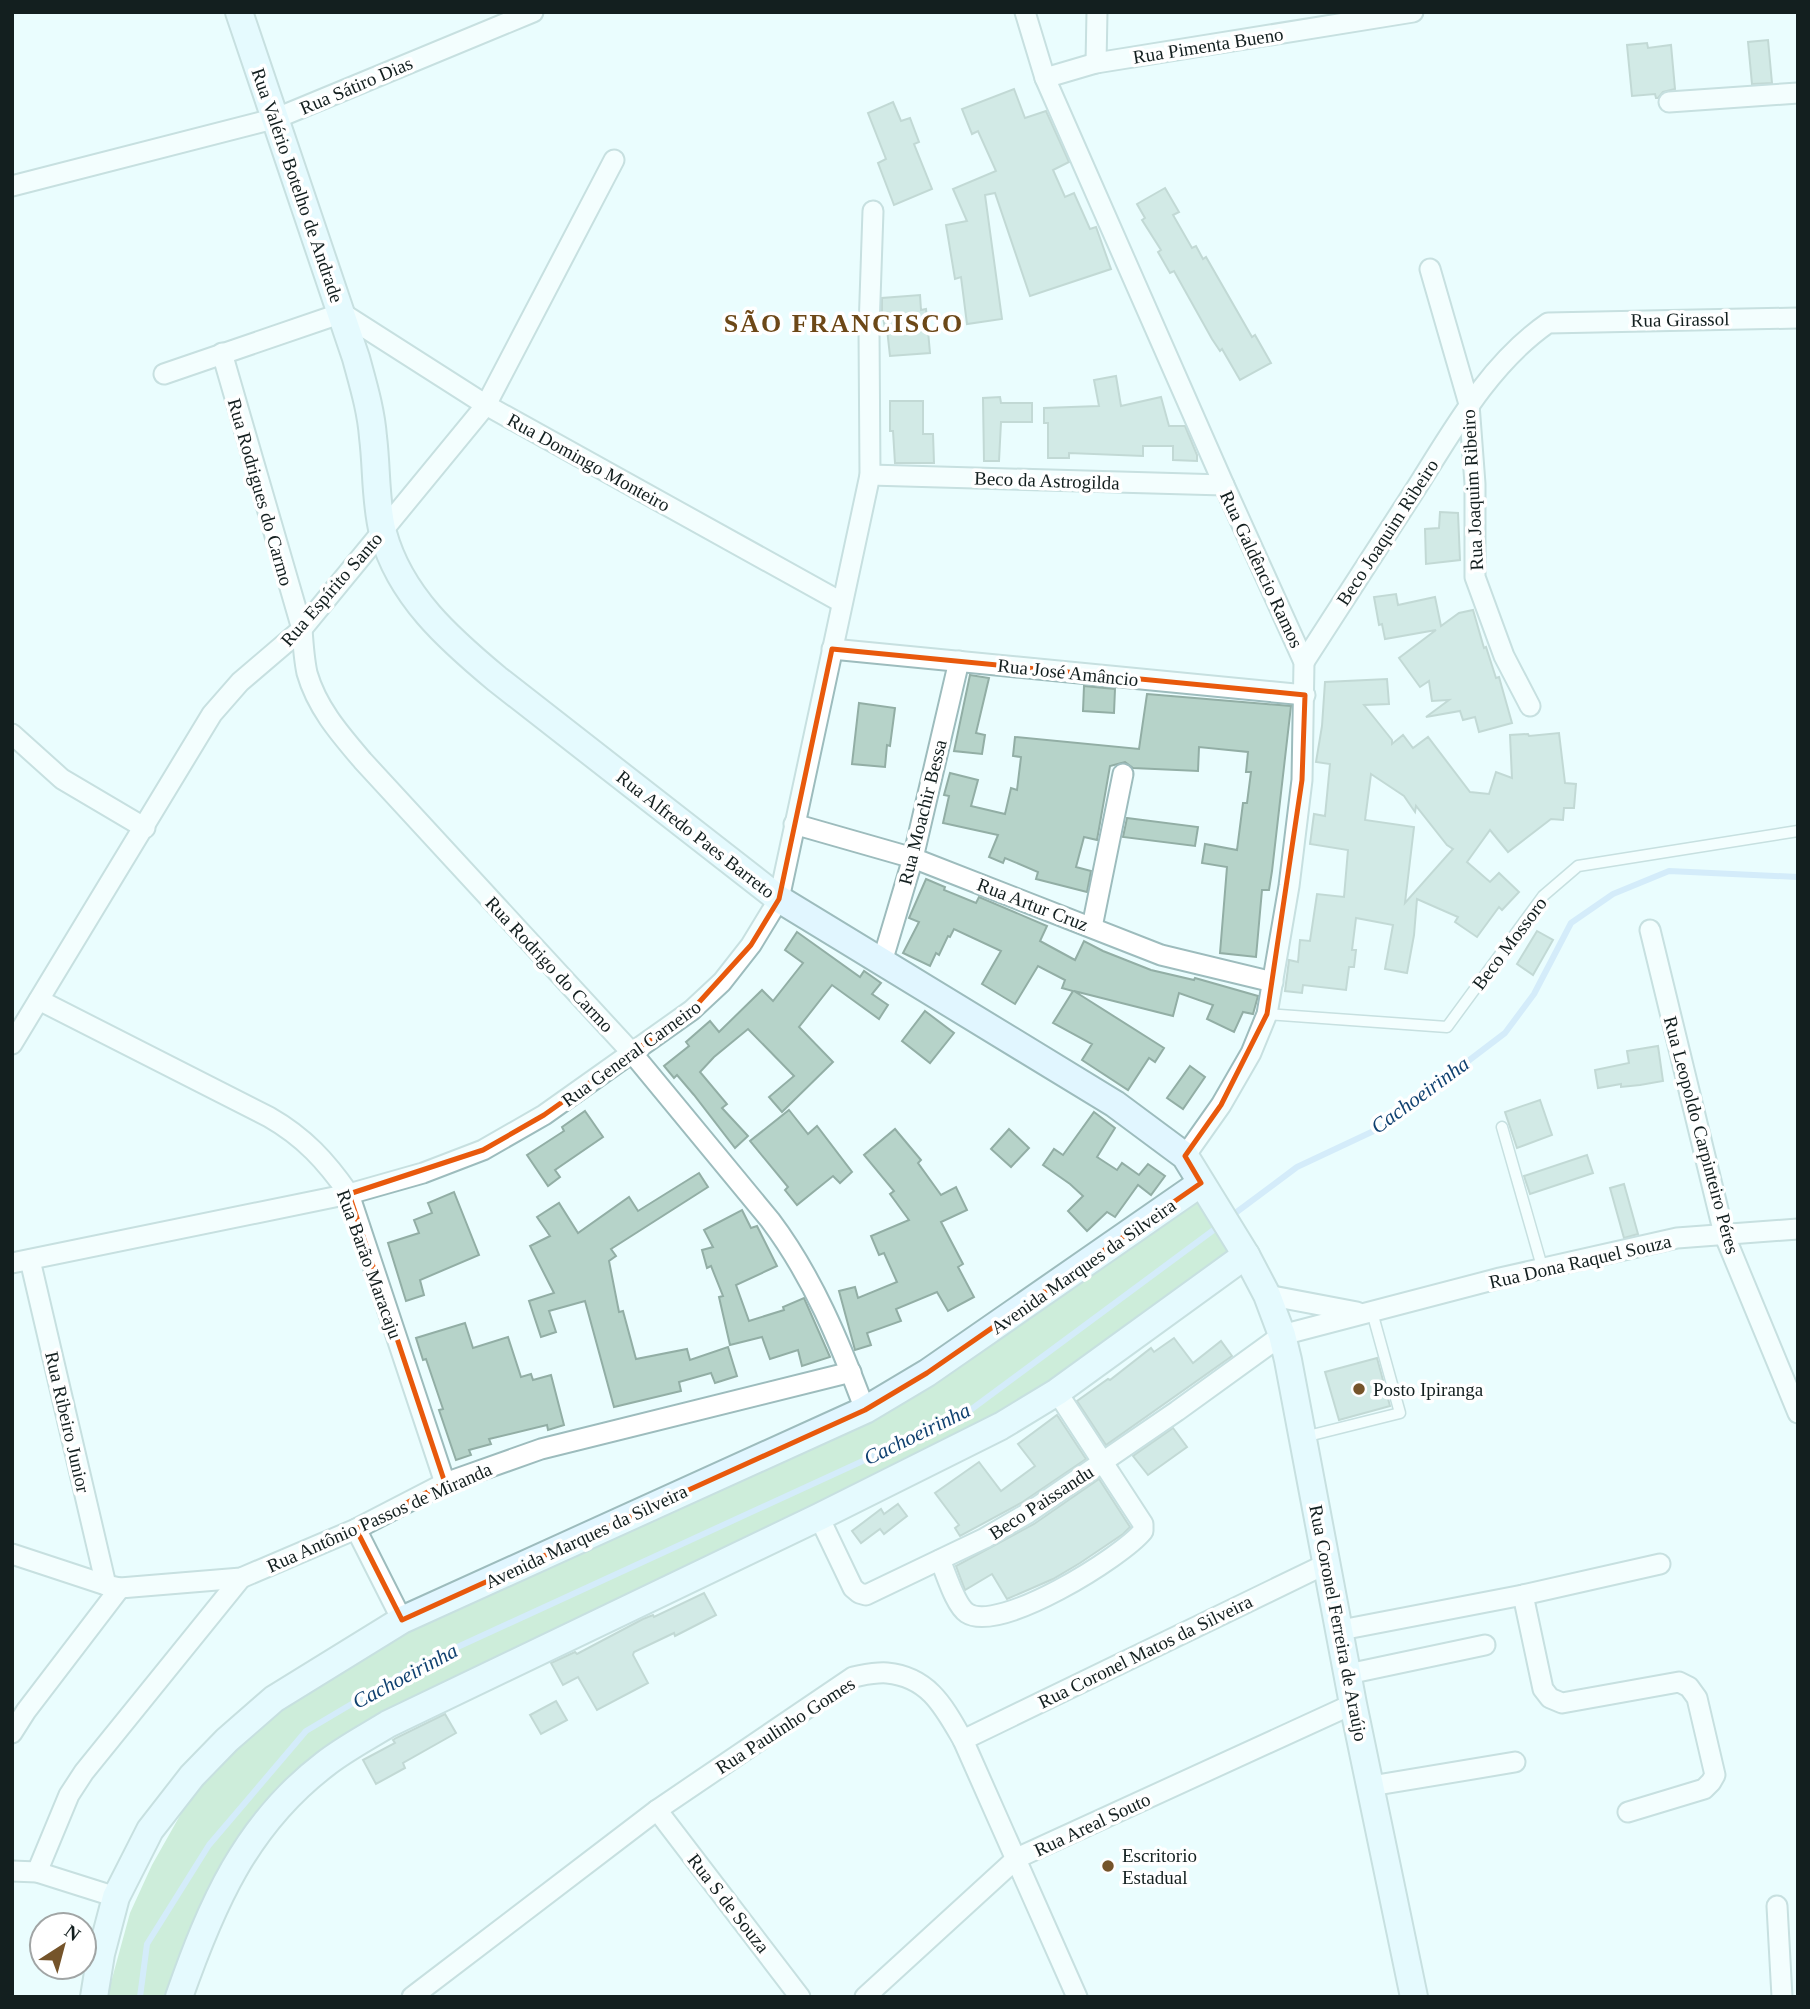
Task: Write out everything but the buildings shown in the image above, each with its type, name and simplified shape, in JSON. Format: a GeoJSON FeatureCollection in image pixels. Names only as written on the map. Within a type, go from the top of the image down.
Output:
{"type":"FeatureCollection","features":[{"type":"Feature","properties":{"kind":"street","name":"Rua Valério Botelho de Andrade"},"geometry":{"type":"LineString","coordinates":[[239,12],[356,358]]}},
{"type":"Feature","properties":{"kind":"street","name":"Rua Sátiro Dias"},"geometry":{"type":"LineString","coordinates":[[12,186],[276,118],[533,12]]}},
{"type":"Feature","properties":{"kind":"street","name":"Rua Galdêncio Ramos"},"geometry":{"type":"LineString","coordinates":[[1025,12],[1045,78],[1304,662],[1302,780],[1289,887],[1267,1014],[1251,1053],[1185,1156]]}},
{"type":"Feature","properties":{"kind":"street"},"geometry":{"type":"LineString","coordinates":[[1096,63],[1097,12]]}},
{"type":"Feature","properties":{"kind":"street","name":"Rua Pimenta Bueno"},"geometry":{"type":"LineString","coordinates":[[1045,78],[1096,63],[1413,12]]}},
{"type":"Feature","properties":{"kind":"street"},"geometry":{"type":"LineString","coordinates":[[1669,102],[1798,93]]}},
{"type":"Feature","properties":{"kind":"street","name":"Rua Espírito Santo"},"geometry":{"type":"LineString","coordinates":[[12,1044],[19,1018],[39,1000],[212,714],[226,696],[302,629],[486,405],[614,160]]}},
{"type":"Feature","properties":{"kind":"street","name":"Rua General Carneiro"},"geometry":{"type":"LineString","coordinates":[[21,1261],[349,1194],[424,1173],[483,1150],[544,1115],[633,1054],[692,1010],[722,982],[751,945],[779,899],[870,475],[869,329],[873,211]]}},
{"type":"Feature","properties":{"kind":"street","name":"Rua Joaquim Ribeiro"},"geometry":{"type":"LineString","coordinates":[[1430,269],[1469,404],[1475,484],[1475,577],[1504,656],[1530,706]]}},
{"type":"Feature","properties":{"kind":"street"},"geometry":{"type":"LineString","coordinates":[[164,374],[342,313]]}},
{"type":"Feature","properties":{"kind":"street","name":"Rua Domingo Monteiro"},"geometry":{"type":"LineString","coordinates":[[342,313],[486,405],[841,603]]}},
{"type":"Feature","properties":{"kind":"street","name":"Rua Girassol"},"geometry":{"type":"LineString","coordinates":[[1561,321],[1798,318]]}},
{"type":"Feature","properties":{"kind":"street","name":"Beco Joaquim Ribeiro"},"geometry":{"type":"LineString","coordinates":[[1304,662],[1469,404],[1530,335],[1548,323],[1561,321]]}},
{"type":"Feature","properties":{"kind":"street","name":"Rua Rodrigues do Carmo"},"geometry":{"type":"LineString","coordinates":[[222,353],[302,629]]}},
{"type":"Feature","properties":{"kind":"street","name":"Rua Alfredo Paes Barreto"},"geometry":{"type":"LineString","coordinates":[[356,358],[373,433],[382,531],[397,571],[434,622],[460,648],[545,717],[779,899],[1115,1104],[1185,1156],[1241,1248]]}},
{"type":"Feature","properties":{"kind":"street","name":"Beco da Astrogilda"},"geometry":{"type":"LineString","coordinates":[[870,475],[1224,485]]}},
{"type":"Feature","properties":{"kind":"street","name":"Rua Rodrigo do Carmo"},"geometry":{"type":"LineString","coordinates":[[302,629],[307,672],[320,706],[337,732],[633,1054],[791,1247],[815,1291],[864,1409]]}},
{"type":"Feature","properties":{"kind":"street","name":"Rua José Amâncio"},"geometry":{"type":"LineString","coordinates":[[832,649],[1305,695]]}},
{"type":"Feature","properties":{"kind":"street","name":"Rua Moachir Bessa"},"geometry":{"type":"LineString","coordinates":[[882,962],[913,858],[960,662]]}},
{"type":"Feature","properties":{"kind":"street"},"geometry":{"type":"LineString","coordinates":[[12,734],[62,779],[145,828]]}},
{"type":"Feature","properties":{"kind":"street"},"geometry":{"type":"LineString","coordinates":[[1092,926],[1124,774]]}},
{"type":"Feature","properties":{"kind":"street","name":"Rua Artur Cruz"},"geometry":{"type":"LineString","coordinates":[[794,824],[913,858],[1161,954],[1273,982]]}},
{"type":"Feature","properties":{"kind":"street","name":"Rua Leopoldo Carpinteiro Péres"},"geometry":{"type":"LineString","coordinates":[[1650,930],[1724,1234],[1798,1413]]}},
{"type":"Feature","properties":{"kind":"street","name":"Rua Barão Maracaju"},"geometry":{"type":"LineString","coordinates":[[39,1000],[282,1125],[318,1153],[349,1194],[445,1483]]}},
{"type":"Feature","properties":{"kind":"street","name":"Avenida Marques da Silveira"},"geometry":{"type":"LineString","coordinates":[[94,1997],[101,1954],[116,1897],[150,1830],[192,1776],[274,1699],[402,1620],[864,1409],[927,1373],[1204,1188]]}},
{"type":"Feature","properties":{"kind":"street","name":"Rua Dona Raquel Souza"},"geometry":{"type":"LineString","coordinates":[[1282,1335],[1500,1278],[1677,1238],[1798,1229]]}},
{"type":"Feature","properties":{"kind":"street"},"geometry":{"type":"LineString","coordinates":[[179,1997],[219,1893],[239,1861],[275,1810],[324,1765],[388,1724],[820,1517],[1001,1426],[1057,1392],[1241,1248]]}},
{"type":"Feature","properties":{"kind":"street","name":"Rua Coronel Ferreira de Araújo"},"geometry":{"type":"LineString","coordinates":[[1241,1248],[1267,1295],[1282,1335],[1353,1704],[1414,1997]]}},
{"type":"Feature","properties":{"kind":"street","name":"Rua Ribeiro Junior"},"geometry":{"type":"LineString","coordinates":[[21,1261],[113,1587]]}},
{"type":"Feature","properties":{"kind":"street","name":"Rua Dona Raquel Souza"},"geometry":{"type":"LineString","coordinates":[[1267,1295],[1369,1313]]}},
{"type":"Feature","properties":{"kind":"street","name":"Beco Paissandu"},"geometry":{"type":"LineString","coordinates":[[820,1517],[853,1588],[866,1595],[985,1538],[1028,1513],[1282,1335]]}},
{"type":"Feature","properties":{"kind":"street","name":"Rua Antônio Passos de Miranda"},"geometry":{"type":"LineString","coordinates":[[113,1587],[241,1578],[356,1529],[445,1483],[541,1449],[851,1373]]}},
{"type":"Feature","properties":{"kind":"street"},"geometry":{"type":"LineString","coordinates":[[940,1560],[960,1605],[967,1613],[975,1616],[1004,1614],[1076,1581],[1111,1558],[1143,1531],[1143,1524],[1057,1392]]}},
{"type":"Feature","properties":{"kind":"street"},"geometry":{"type":"LineString","coordinates":[[356,1529],[402,1620]]}},
{"type":"Feature","properties":{"kind":"street"},"geometry":{"type":"LineString","coordinates":[[12,1554],[113,1587],[12,1733]]}},
{"type":"Feature","properties":{"kind":"street","name":"Rua Coronel Matos da Silveira"},"geometry":{"type":"LineString","coordinates":[[963,1740],[1328,1563]]}},
{"type":"Feature","properties":{"kind":"street"},"geometry":{"type":"LineString","coordinates":[[1340,1630],[1523,1595],[1660,1564]]}},
{"type":"Feature","properties":{"kind":"street"},"geometry":{"type":"LineString","coordinates":[[37,1872],[69,1795],[84,1772],[241,1578]]}},
{"type":"Feature","properties":{"kind":"street"},"geometry":{"type":"LineString","coordinates":[[1523,1595],[1543,1689],[1550,1698],[1562,1703],[1679,1682],[1689,1687],[1697,1698],[1715,1775],[1711,1782],[1703,1789],[1628,1812]]}},
{"type":"Feature","properties":{"kind":"street"},"geometry":{"type":"LineString","coordinates":[[1348,1674],[1485,1646]]}},
{"type":"Feature","properties":{"kind":"street","name":"Rua Paulinho Gomes"},"geometry":{"type":"LineString","coordinates":[[412,1997],[657,1810],[853,1677],[885,1672],[914,1679],[939,1699],[963,1740],[1077,1997]]}},
{"type":"Feature","properties":{"kind":"street","name":"Rua Areal Souto"},"geometry":{"type":"LineString","coordinates":[[865,1997],[1017,1858],[1353,1704]]}},
{"type":"Feature","properties":{"kind":"street"},"geometry":{"type":"LineString","coordinates":[[1371,1786],[1514,1762]]}},
{"type":"Feature","properties":{"kind":"street","name":"Rua S de Souza"},"geometry":{"type":"LineString","coordinates":[[657,1810],[800,1997]]}},
{"type":"Feature","properties":{"kind":"street"},"geometry":{"type":"LineString","coordinates":[[12,1871],[37,1872],[116,1897]]}},
{"type":"Feature","properties":{"kind":"street"},"geometry":{"type":"LineString","coordinates":[[1777,1906],[1782,1997]]}},
{"type":"Feature","properties":{"kind":"lane","name":"Beco Mossoro"},"geometry":{"type":"LineString","coordinates":[[1267,1014],[1447,1027],[1543,896],[1578,866],[1798,831]]}},
{"type":"Feature","properties":{"kind":"lane"},"geometry":{"type":"LineString","coordinates":[[1502,1127],[1543,1270]]}},
{"type":"Feature","properties":{"kind":"lane"},"geometry":{"type":"LineString","coordinates":[[1303,1437],[1400,1413],[1369,1313]]}},
{"type":"Feature","properties":{"kind":"highlighted area"},"geometry":{"type":"Polygon","coordinates":[[[832,649],[1305,695],[1302,780],[1267,1014],[1221,1105],[1185,1156],[1201,1183],[927,1373],[865,1410],[402,1620],[356,1529],[445,1483],[349,1194],[483,1150],[544,1115],[692,1010],[751,945],[779,899],[832,649]]]}},
{"type":"Feature","properties":{"kind":"green space"},"geometry":{"type":"Polygon","coordinates":[[[1201,1198],[1235,1250],[968,1438],[679,1570],[408,1699],[355,1728],[320,1753],[272,1799],[173,1997],[107,1997],[130,1913],[152,1865],[191,1796],[281,1703],[368,1647],[932,1386],[1201,1198]]]}},
{"type":"Feature","properties":{"kind":"waterway","name":"Cachoeirinha"},"geometry":{"type":"LineString","coordinates":[[1230,1217],[1297,1167],[1380,1128],[1505,1033],[1534,994],[1571,923],[1613,894],[1669,871],[1798,877]]}},
{"type":"Feature","properties":{"kind":"waterway","name":"Cachoeirinha"},"geometry":{"type":"LineString","coordinates":[[140,1997],[147,1944],[209,1845],[306,1731],[414,1667],[965,1414],[1219,1226]]}},
{"type":"Feature","properties":{"kind":"place","name":"Posto Ipiranga"},"geometry":{"type":"Point","coordinates":[1359,1389]}},
{"type":"Feature","properties":{"kind":"place","name":"Escritorio Estadual"},"geometry":{"type":"Point","coordinates":[1108,1866]}},
{"type":"Feature","properties":{"kind":"district","name":"SÃO FRANCISCO"},"geometry":{"type":"Point","coordinates":[844,323]}}]}
